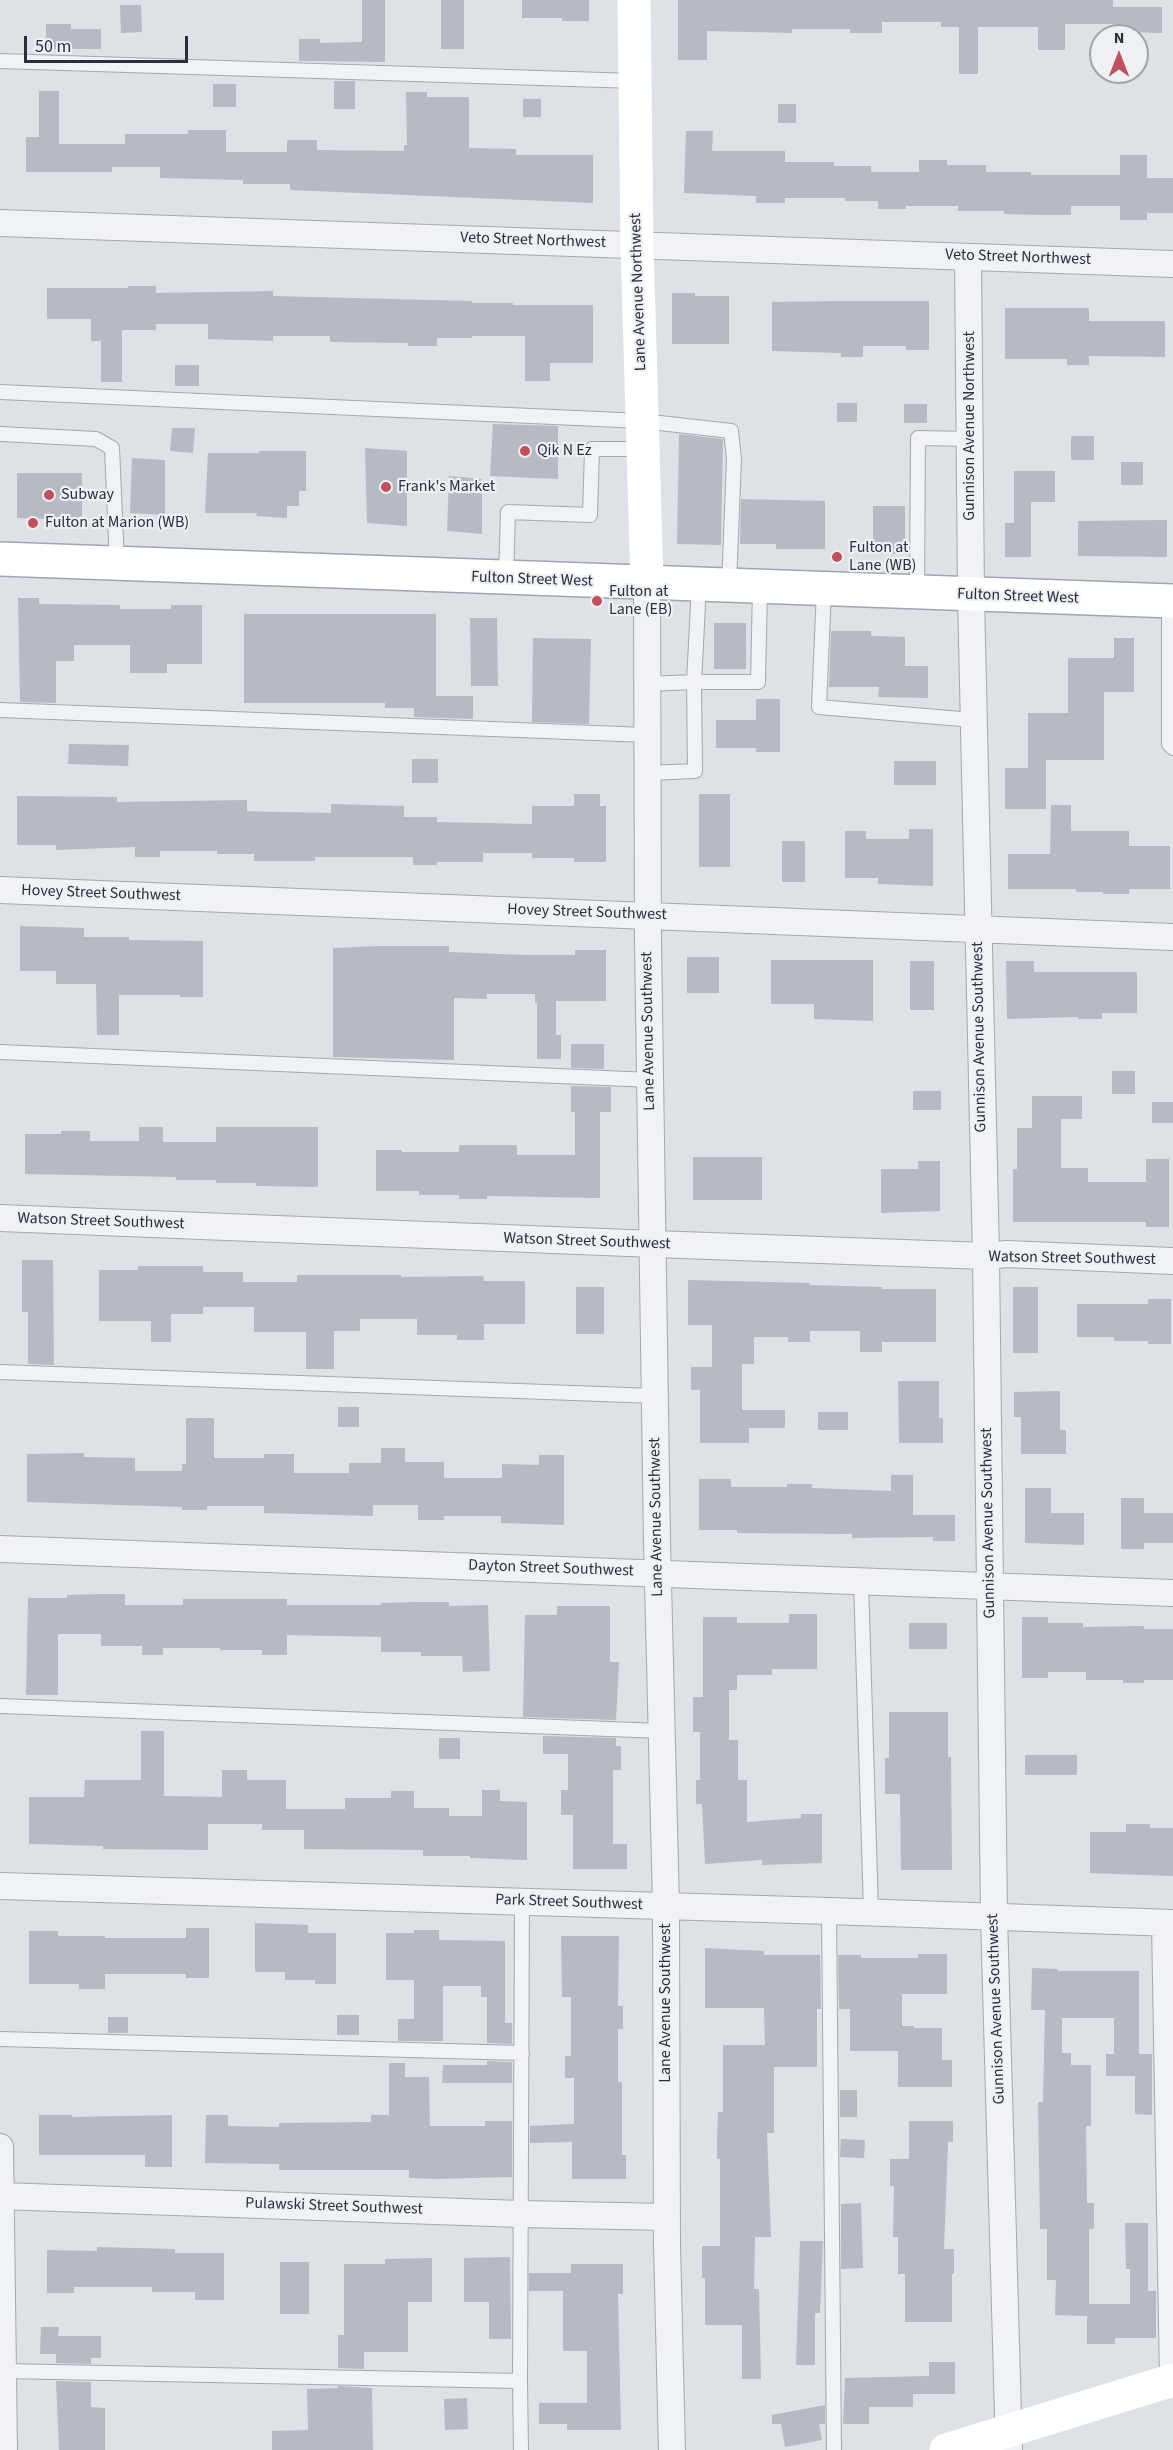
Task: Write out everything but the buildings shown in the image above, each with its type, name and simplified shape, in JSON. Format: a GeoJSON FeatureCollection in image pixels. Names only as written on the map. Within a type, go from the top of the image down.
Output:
{"type":"FeatureCollection","features":[{"type":"Feature","properties":{"kind":"main road","name":"Lane Avenue Northwest"},"geometry":{"type":"LineString","coordinates":[[634,0],[637,245],[647,584]]}},
{"type":"Feature","properties":{"kind":"main road","name":"Fulton Street West"},"geometry":{"type":"LineString","coordinates":[[0,559],[971,596],[1171,601]]}},
{"type":"Feature","properties":{"kind":"main road"},"geometry":{"type":"LineString","coordinates":[[946,2450],[1009,2440],[1173,2380]]}},
{"type":"Feature","properties":{"kind":"street","name":"Veto Street Northwest"},"geometry":{"type":"LineString","coordinates":[[0,223],[1173,264]]}},
{"type":"Feature","properties":{"kind":"street","name":"Gunnison Avenue Northwest"},"geometry":{"type":"LineString","coordinates":[[968,256],[971,596]]}},
{"type":"Feature","properties":{"kind":"street","name":"Lane Avenue Southwest"},"geometry":{"type":"LineString","coordinates":[[647,584],[647,916],[666,1905],[667,2217],[672,2450]]}},
{"type":"Feature","properties":{"kind":"street","name":"Gunnison Avenue Southwest"},"geometry":{"type":"LineString","coordinates":[[971,596],[986,1256],[994,1916],[1009,2440]]}},
{"type":"Feature","properties":{"kind":"street","name":"Hovey Street Southwest"},"geometry":{"type":"LineString","coordinates":[[0,890],[1173,936]]}},
{"type":"Feature","properties":{"kind":"street","name":"Watson Street Southwest"},"geometry":{"type":"LineString","coordinates":[[0,1218],[654,1244],[1173,1261]]}},
{"type":"Feature","properties":{"kind":"street","name":"Dayton Street Southwest"},"geometry":{"type":"LineString","coordinates":[[0,1549],[1173,1593]]}},
{"type":"Feature","properties":{"kind":"street","name":"Park Street Southwest"},"geometry":{"type":"LineString","coordinates":[[0,1886],[666,1905],[1169,1923]]}},
{"type":"Feature","properties":{"kind":"street"},"geometry":{"type":"LineString","coordinates":[[1169,1923],[1173,2380]]}},
{"type":"Feature","properties":{"kind":"street"},"geometry":{"type":"LineString","coordinates":[[0,2147],[4,2450]]}},
{"type":"Feature","properties":{"kind":"street","name":"Pulawski Street Southwest"},"geometry":{"type":"LineString","coordinates":[[1,2196],[667,2217]]}},
{"type":"Feature","properties":{"kind":"lane"},"geometry":{"type":"LineString","coordinates":[[0,61],[635,81]]}},
{"type":"Feature","properties":{"kind":"lane"},"geometry":{"type":"LineString","coordinates":[[0,392],[643,435],[731,431],[734,459],[729,587],[694,682],[695,771],[647,773]]}},
{"type":"Feature","properties":{"kind":"lane"},"geometry":{"type":"LineString","coordinates":[[0,435],[96,439],[112,448],[117,564]]}},
{"type":"Feature","properties":{"kind":"lane"},"geometry":{"type":"LineString","coordinates":[[506,578],[508,512],[590,515],[592,449],[643,435]]}},
{"type":"Feature","properties":{"kind":"lane"},"geometry":{"type":"LineString","coordinates":[[917,594],[918,438],[970,439]]}},
{"type":"Feature","properties":{"kind":"lane"},"geometry":{"type":"LineString","coordinates":[[647,684],[758,682],[760,625],[729,587]]}},
{"type":"Feature","properties":{"kind":"lane"},"geometry":{"type":"LineString","coordinates":[[824,590],[819,707],[973,720]]}},
{"type":"Feature","properties":{"kind":"lane"},"geometry":{"type":"LineString","coordinates":[[1171,601],[1168,744],[1173,748]]}},
{"type":"Feature","properties":{"kind":"lane"},"geometry":{"type":"LineString","coordinates":[[0,710],[647,735]]}},
{"type":"Feature","properties":{"kind":"lane"},"geometry":{"type":"LineString","coordinates":[[0,1052],[651,1080]]}},
{"type":"Feature","properties":{"kind":"lane"},"geometry":{"type":"LineString","coordinates":[[0,1372],[655,1396]]}},
{"type":"Feature","properties":{"kind":"lane"},"geometry":{"type":"LineString","coordinates":[[861,1581],[871,1912]]}},
{"type":"Feature","properties":{"kind":"lane"},"geometry":{"type":"LineString","coordinates":[[0,1706],[662,1731]]}},
{"type":"Feature","properties":{"kind":"lane"},"geometry":{"type":"LineString","coordinates":[[522,1901],[520,2380],[522,2450]]}},
{"type":"Feature","properties":{"kind":"lane"},"geometry":{"type":"LineString","coordinates":[[830,1911],[834,2450]]}},
{"type":"Feature","properties":{"kind":"lane"},"geometry":{"type":"LineString","coordinates":[[0,2039],[522,2053]]}},
{"type":"Feature","properties":{"kind":"lane"},"geometry":{"type":"LineString","coordinates":[[3,2371],[520,2380]]}},
{"type":"Feature","properties":{"kind":"place","name":"Qik N Ez"},"geometry":{"type":"Point","coordinates":[525,451]}},
{"type":"Feature","properties":{"kind":"place","name":"Frank's Market"},"geometry":{"type":"Point","coordinates":[386,487]}},
{"type":"Feature","properties":{"kind":"place","name":"Subway"},"geometry":{"type":"Point","coordinates":[49,495]}},
{"type":"Feature","properties":{"kind":"place","name":"Fulton at Marion (WB)"},"geometry":{"type":"Point","coordinates":[33,523]}},
{"type":"Feature","properties":{"kind":"place","name":"Fulton at Lane (WB)"},"geometry":{"type":"Point","coordinates":[837,557]}},
{"type":"Feature","properties":{"kind":"place","name":"Fulton at Lane (EB)"},"geometry":{"type":"Point","coordinates":[597,601]}}]}
